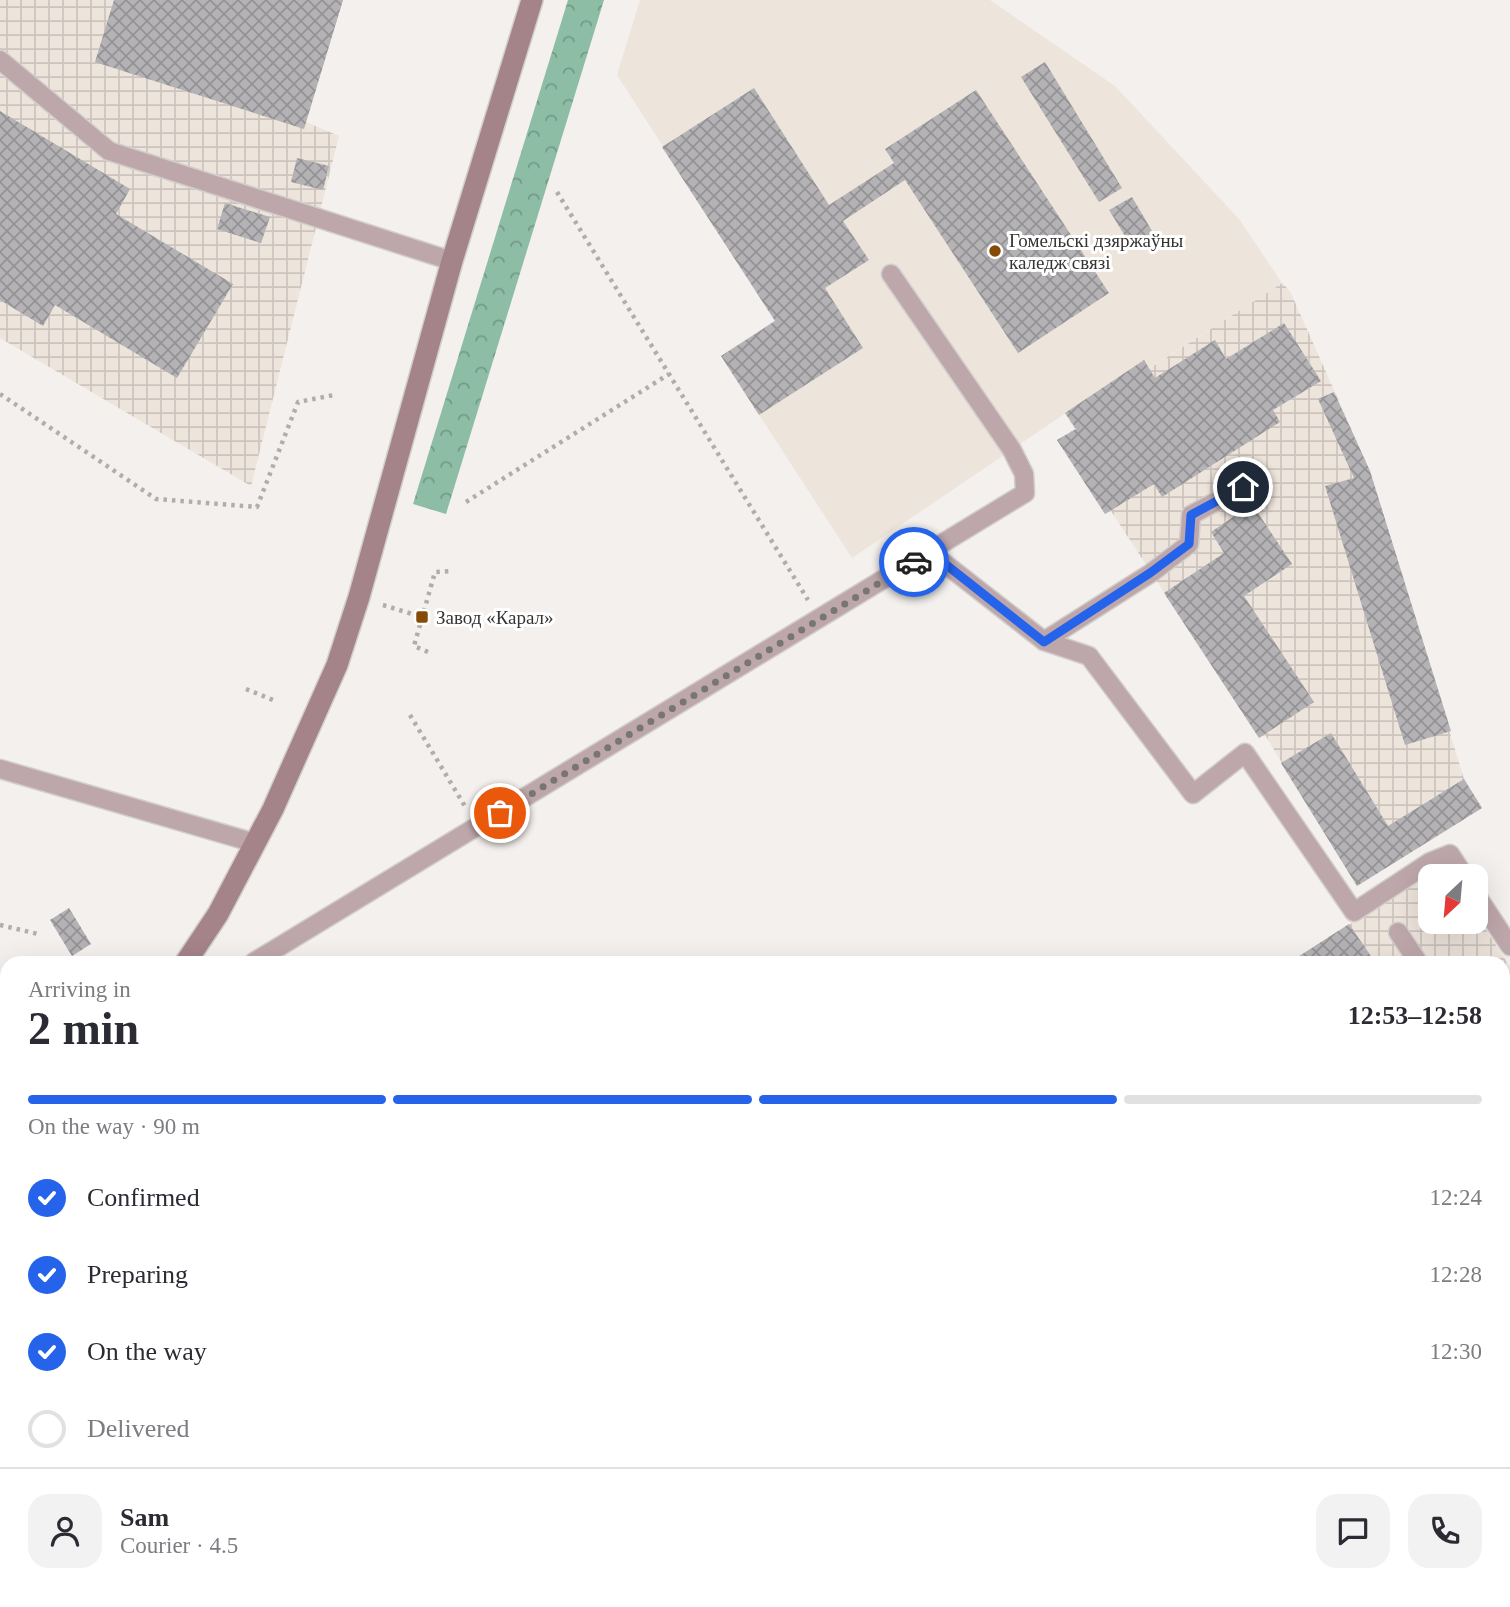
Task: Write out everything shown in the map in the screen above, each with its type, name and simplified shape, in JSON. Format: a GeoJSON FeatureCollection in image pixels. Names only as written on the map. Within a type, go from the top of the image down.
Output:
{"type":"FeatureCollection","features":[{"type":"Feature","properties":{"kind":"main road"},"geometry":{"type":"LineString","coordinates":[[190,956],[218,914],[273,809],[337,665],[359,597],[452,261],[532,0]]}},
{"type":"Feature","properties":{"kind":"lane"},"geometry":{"type":"LineString","coordinates":[[0,60],[109,151],[452,261]]}},
{"type":"Feature","properties":{"kind":"lane"},"geometry":{"type":"LineString","coordinates":[[264,956],[1025,493],[1024,474],[1012,450],[891,274]]}},
{"type":"Feature","properties":{"kind":"lane"},"geometry":{"type":"LineString","coordinates":[[1044,642],[1189,544],[1191,515],[1243,487]]}},
{"type":"Feature","properties":{"kind":"lane"},"geometry":{"type":"LineString","coordinates":[[930,552],[1044,642],[1089,656],[1193,794],[1245,752],[1354,912],[1418,870]]}},
{"type":"Feature","properties":{"kind":"lane"},"geometry":{"type":"LineString","coordinates":[[0,769],[255,843]]}},
{"type":"Feature","properties":{"kind":"lane"},"geometry":{"type":"LineString","coordinates":[[1427,864],[1450,854],[1457,864]]}},
{"type":"Feature","properties":{"kind":"lane"},"geometry":{"type":"LineString","coordinates":[[1488,913],[1510,946]]}},
{"type":"Feature","properties":{"kind":"lane"},"geometry":{"type":"LineString","coordinates":[[1398,932],[1414,956]]}},
{"type":"Feature","properties":{"kind":"path"},"geometry":{"type":"LineString","coordinates":[[557,192],[819,619]]}},
{"type":"Feature","properties":{"kind":"path"},"geometry":{"type":"LineString","coordinates":[[466,502],[669,374]]}},
{"type":"Feature","properties":{"kind":"path"},"geometry":{"type":"LineString","coordinates":[[0,394],[156,499],[257,507],[298,402],[334,395]]}},
{"type":"Feature","properties":{"kind":"path"},"geometry":{"type":"LineString","coordinates":[[428,652],[414,646],[435,572],[453,571]]}},
{"type":"Feature","properties":{"kind":"path"},"geometry":{"type":"LineString","coordinates":[[359,597],[422,617]]}},
{"type":"Feature","properties":{"kind":"path"},"geometry":{"type":"LineString","coordinates":[[246,689],[273,700]]}},
{"type":"Feature","properties":{"kind":"path"},"geometry":{"type":"LineString","coordinates":[[410,716],[477,827]]}},
{"type":"Feature","properties":{"kind":"path"},"geometry":{"type":"LineString","coordinates":[[0,925],[38,934]]}},
{"type":"Feature","properties":{"kind":"shaded area"},"geometry":{"type":"Polygon","coordinates":[[[0,0],[343,0],[306,122],[339,136],[251,486],[0,338],[0,0]]]}},
{"type":"Feature","properties":{"kind":"shaded area","name":"Гомельскі дзяржаўны каледж связі"},"geometry":{"type":"Polygon","coordinates":[[[640,0],[990,0],[1115,86],[1239,219],[1282,283],[1149,368],[1144,360],[852,558],[721,356],[775,320],[617,75],[640,0]]]}},
{"type":"Feature","properties":{"kind":"shaded area"},"geometry":{"type":"Polygon","coordinates":[[[1282,283],[1290,291],[1370,471],[1464,779],[1482,808],[1357,886],[1265,735],[1259,738],[1111,511],[1105,514],[1057,440],[1075,429],[1065,413],[1144,360],[1150,368],[1282,283]]]}},
{"type":"Feature","properties":{"kind":"shaded area"},"geometry":{"type":"Polygon","coordinates":[[[1418,881],[1418,934],[1488,933],[1503,956],[1300,956],[1418,881]]]}},
{"type":"Feature","properties":{"kind":"green space"},"geometry":{"type":"Polygon","coordinates":[[[568,0],[604,0],[446,514],[413,504],[568,0]]]}},
{"type":"Feature","properties":{"kind":"building"},"geometry":{"type":"Polygon","coordinates":[[[114,0],[343,0],[304,129],[95,62],[114,0]]]}},
{"type":"Feature","properties":{"kind":"building"},"geometry":{"type":"Polygon","coordinates":[[[1045,62],[1122,188],[1099,202],[1021,77],[1045,62]]]}},
{"type":"Feature","properties":{"kind":"building"},"geometry":{"type":"Polygon","coordinates":[[[754,88],[829,205],[894,163],[885,149],[976,90],[1109,293],[1018,353],[905,180],[843,221],[869,260],[825,288],[863,348],[759,415],[721,356],[775,321],[662,147],[754,88]]]}},
{"type":"Feature","properties":{"kind":"building"},"geometry":{"type":"Polygon","coordinates":[[[0,111],[130,189],[116,214],[233,284],[177,378],[55,305],[43,326],[0,300],[0,111]]]}},
{"type":"Feature","properties":{"kind":"building"},"geometry":{"type":"Polygon","coordinates":[[[297,158],[329,166],[323,190],[291,182],[297,158]]]}},
{"type":"Feature","properties":{"kind":"building"},"geometry":{"type":"Polygon","coordinates":[[[1132,197],[1155,236],[1133,249],[1109,210],[1132,197]]]}},
{"type":"Feature","properties":{"kind":"building"},"geometry":{"type":"Polygon","coordinates":[[[225,203],[270,217],[261,243],[217,229],[225,203]]]}},
{"type":"Feature","properties":{"kind":"building"},"geometry":{"type":"Polygon","coordinates":[[[1284,323],[1321,381],[1273,410],[1280,422],[1162,497],[1154,484],[1105,514],[1057,440],[1076,429],[1065,413],[1144,360],[1155,378],[1215,340],[1226,359],[1284,323]]]}},
{"type":"Feature","properties":{"kind":"building"},"geometry":{"type":"Polygon","coordinates":[[[1334,392],[1370,471],[1451,731],[1405,745],[1325,486],[1354,478],[1318,399],[1334,392]]]}},
{"type":"Feature","properties":{"kind":"building"},"geometry":{"type":"Polygon","coordinates":[[[1252,504],[1292,564],[1244,596],[1314,702],[1259,738],[1164,593],[1224,553],[1211,532],[1252,504]]]}},
{"type":"Feature","properties":{"kind":"building"},"geometry":{"type":"Polygon","coordinates":[[[1331,733],[1388,826],[1464,779],[1482,808],[1357,886],[1281,763],[1331,733]]]}},
{"type":"Feature","properties":{"kind":"building"},"geometry":{"type":"Polygon","coordinates":[[[69,908],[91,944],[72,956],[50,920],[69,908]]]}},
{"type":"Feature","properties":{"kind":"building"},"geometry":{"type":"Polygon","coordinates":[[[1349,924],[1371,956],[1299,956],[1349,924]]]}},
{"type":"Feature","properties":{"kind":"way so far"},"geometry":{"type":"LineString","coordinates":[[500,813],[914,562]]}},
{"type":"Feature","properties":{"kind":"place","name":"Гомельскі дзяржаўны каледж связі"},"geometry":{"type":"Point","coordinates":[995,251]}},
{"type":"Feature","properties":{"kind":"place","name":"Завод «Карал»"},"geometry":{"type":"Point","coordinates":[422,617]}},
{"type":"Feature","properties":{"kind":"route"},"geometry":{"type":"LineString","coordinates":[[914,562],[930,552],[1044,642],[1150,573],[1189,544],[1191,515],[1243,487]]}}]}
